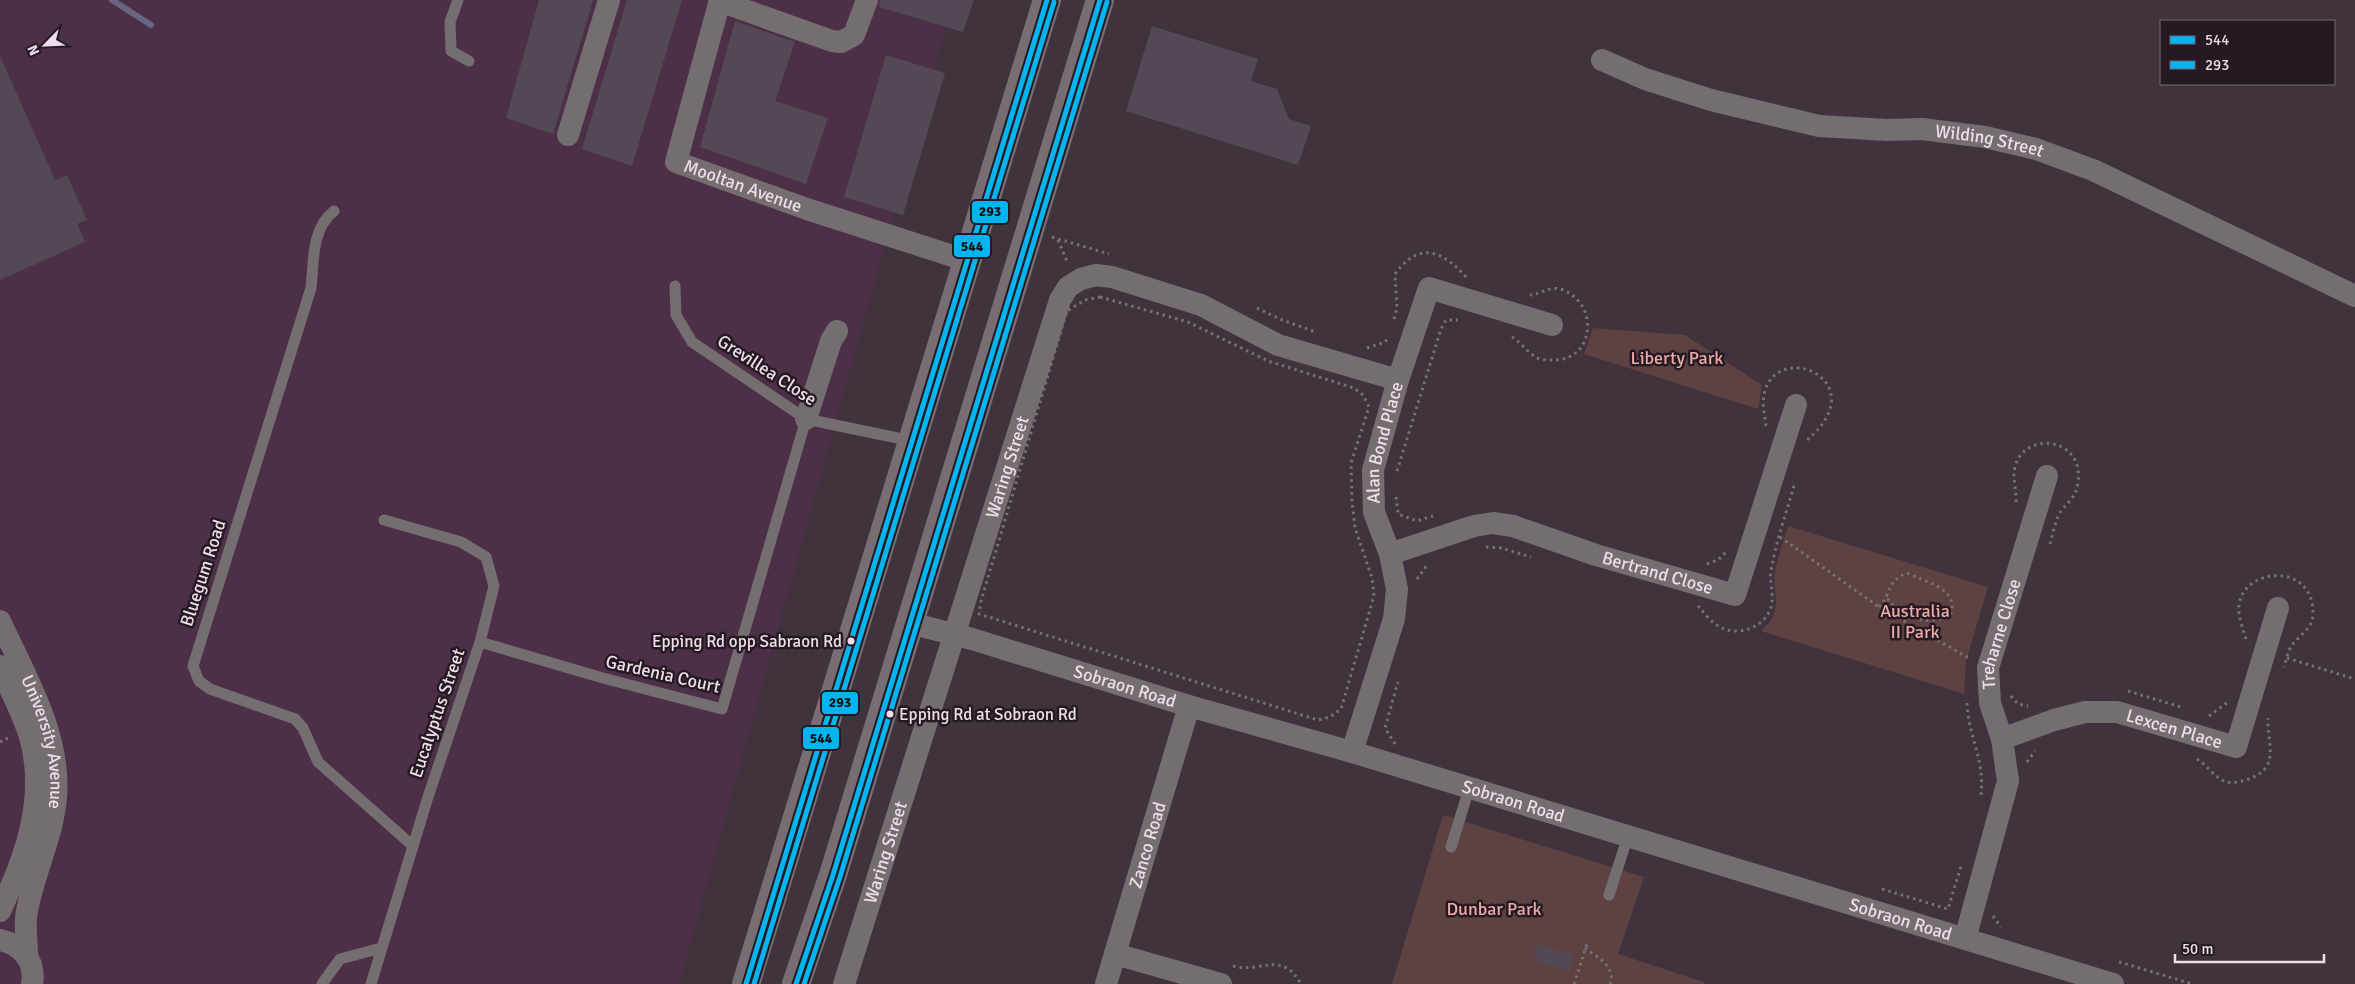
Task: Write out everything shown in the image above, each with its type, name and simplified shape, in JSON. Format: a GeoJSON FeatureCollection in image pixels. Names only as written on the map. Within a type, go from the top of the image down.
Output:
{"type":"FeatureCollection","features":[{"type":"Feature","properties":{"kind":"main road"},"geometry":{"type":"LineString","coordinates":[[746,984],[1047,0]]}},
{"type":"Feature","properties":{"kind":"main road"},"geometry":{"type":"LineString","coordinates":[[796,984],[833,875],[1100,0]]}},
{"type":"Feature","properties":{"kind":"street"},"geometry":{"type":"LineString","coordinates":[[568,135],[609,0]]}},
{"type":"Feature","properties":{"kind":"street","name":"Mooltan Avenue"},"geometry":{"type":"LineString","coordinates":[[867,0],[854,34],[841,42],[719,1],[676,162],[807,209],[968,261]]}},
{"type":"Feature","properties":{"kind":"street","name":"Wilding Street"},"geometry":{"type":"LineString","coordinates":[[1602,60],[1645,80],[1711,100],[1819,126],[1887,130],[1922,129],[1985,137],[2036,149],[2093,170],[2355,296]]}},
{"type":"Feature","properties":{"kind":"street","name":"Waring Street"},"geometry":{"type":"LineString","coordinates":[[844,984],[1060,300],[1068,287],[1081,279],[1096,275],[1112,277],[1201,305],[1278,345],[1398,380]]}},
{"type":"Feature","properties":{"kind":"street","name":"Alan Bond Place"},"geometry":{"type":"LineString","coordinates":[[1352,752],[1394,620],[1397,589],[1390,554],[1374,512],[1373,470],[1398,380],[1429,288],[1552,325]]}},
{"type":"Feature","properties":{"kind":"street"},"geometry":{"type":"LineString","coordinates":[[806,419],[831,341],[837,332]]}},
{"type":"Feature","properties":{"kind":"street","name":"Bertrand Close"},"geometry":{"type":"LineString","coordinates":[[1390,554],[1474,526],[1493,523],[1513,526],[1596,555],[1735,596],[1796,405]]}},
{"type":"Feature","properties":{"kind":"street","name":"Treharne Close"},"geometry":{"type":"LineString","coordinates":[[1965,939],[2008,781],[2002,739],[1990,703],[1988,668],[2046,476]]}},
{"type":"Feature","properties":{"kind":"street","name":"Lexcen Place"},"geometry":{"type":"LineString","coordinates":[[2002,739],[2054,720],[2085,712],[2117,712],[2236,747],[2278,608]]}},
{"type":"Feature","properties":{"kind":"street","name":"University Avenue"},"geometry":{"type":"LineString","coordinates":[[0,621],[46,725],[57,772],[56,798],[50,832],[26,913],[27,956],[32,967],[32,984]]}},
{"type":"Feature","properties":{"kind":"street","name":"Sobraon Road"},"geometry":{"type":"LineString","coordinates":[[910,623],[1189,706],[1352,752],[2113,984]]}},
{"type":"Feature","properties":{"kind":"street","name":"University Avenue"},"geometry":{"type":"LineString","coordinates":[[0,666],[30,738],[35,766],[36,790],[34,816],[17,876],[0,911]]}},
{"type":"Feature","properties":{"kind":"street","name":"Zanco Road"},"geometry":{"type":"LineString","coordinates":[[1106,984],[1189,706]]}},
{"type":"Feature","properties":{"kind":"street"},"geometry":{"type":"LineString","coordinates":[[0,940],[20,948],[27,956]]}},
{"type":"Feature","properties":{"kind":"street"},"geometry":{"type":"LineString","coordinates":[[1115,954],[1226,975]]}},
{"type":"Feature","properties":{"kind":"lane"},"geometry":{"type":"LineString","coordinates":[[458,0],[450,22],[451,51],[469,61]]}},
{"type":"Feature","properties":{"kind":"lane","name":"Bluegum Road"},"geometry":{"type":"LineString","coordinates":[[334,211],[322,223],[317,236],[311,288],[193,666],[199,680],[210,690],[295,719],[303,728],[318,762],[413,846]]}},
{"type":"Feature","properties":{"kind":"lane","name":"Grevillea Close"},"geometry":{"type":"LineString","coordinates":[[675,286],[676,315],[692,342],[806,419],[912,441]]}},
{"type":"Feature","properties":{"kind":"lane","name":"Gardenia Court"},"geometry":{"type":"LineString","coordinates":[[480,642],[603,678],[722,709],[806,419]]}},
{"type":"Feature","properties":{"kind":"lane","name":"Eucalyptus Street"},"geometry":{"type":"LineString","coordinates":[[371,984],[413,846],[480,642],[494,586],[486,558],[461,542],[384,520]]}},
{"type":"Feature","properties":{"kind":"lane"},"geometry":{"type":"LineString","coordinates":[[1451,848],[1469,789]]}},
{"type":"Feature","properties":{"kind":"lane"},"geometry":{"type":"LineString","coordinates":[[1609,895],[1628,836]]}},
{"type":"Feature","properties":{"kind":"lane"},"geometry":{"type":"LineString","coordinates":[[322,984],[340,959],[382,948]]}},
{"type":"Feature","properties":{"kind":"path"},"geometry":{"type":"LineString","coordinates":[[1058,239],[1070,268]]}},
{"type":"Feature","properties":{"kind":"path"},"geometry":{"type":"LineString","coordinates":[[1392,326],[1397,308],[1395,274],[1410,258],[1431,252],[1443,255],[1466,277],[1476,280]]}},
{"type":"Feature","properties":{"kind":"path"},"geometry":{"type":"LineString","coordinates":[[1503,334],[1513,337],[1536,357],[1547,360],[1560,360],[1575,354],[1585,341],[1589,324],[1584,307],[1575,297],[1562,290],[1549,288],[1532,296],[1522,293]]}},
{"type":"Feature","properties":{"kind":"path"},"geometry":{"type":"LineString","coordinates":[[1100,297],[1120,301],[1188,322],[1268,361],[1354,388],[1363,394],[1369,407],[1352,463],[1352,502],[1355,528],[1372,578],[1374,596],[1341,709],[1330,717],[1318,720],[979,614],[981,601],[1067,311],[1085,300],[1100,297]]}},
{"type":"Feature","properties":{"kind":"path"},"geometry":{"type":"LineString","coordinates":[[1394,479],[1441,329],[1446,320],[1466,323]]}},
{"type":"Feature","properties":{"kind":"path"},"geometry":{"type":"LineString","coordinates":[[1385,342],[1390,335]]}},
{"type":"Feature","properties":{"kind":"path"},"geometry":{"type":"LineString","coordinates":[[1766,431],[1763,403],[1768,384],[1787,368],[1800,367],[1819,374],[1829,386],[1831,399],[1824,422],[1807,441]]}},
{"type":"Feature","properties":{"kind":"path"},"geometry":{"type":"LineString","coordinates":[[2015,510],[2016,495],[2013,478],[2016,462],[2025,451],[2039,444],[2051,443],[2063,446],[2073,455],[2078,467],[2076,494],[2060,512],[2049,549]]}},
{"type":"Feature","properties":{"kind":"path"},"geometry":{"type":"LineString","coordinates":[[1695,604],[1718,626],[1729,631],[1753,628],[1763,620],[1770,611],[1772,595],[1771,572],[1796,480]]}},
{"type":"Feature","properties":{"kind":"path"},"geometry":{"type":"LineString","coordinates":[[1395,488],[1398,514],[1417,521],[1436,515]]}},
{"type":"Feature","properties":{"kind":"path"},"geometry":{"type":"LineString","coordinates":[[1780,537],[1879,607],[1969,658],[1968,666]]}},
{"type":"Feature","properties":{"kind":"path"},"geometry":{"type":"LineString","coordinates":[[1477,548],[1501,548],[1538,559]]}},
{"type":"Feature","properties":{"kind":"path"},"geometry":{"type":"LineString","coordinates":[[1698,562],[1708,564],[1718,560],[1729,550]]}},
{"type":"Feature","properties":{"kind":"path"},"geometry":{"type":"LineString","coordinates":[[1418,586],[1417,579],[1422,571],[1434,561]]}},
{"type":"Feature","properties":{"kind":"path"},"geometry":{"type":"LineString","coordinates":[[1879,607],[1887,598],[1889,588],[1896,578],[1907,573],[1945,590],[1952,598],[1953,608],[1950,616],[1939,621],[1924,622],[1893,606],[1887,598]]}},
{"type":"Feature","properties":{"kind":"path"},"geometry":{"type":"LineString","coordinates":[[2247,642],[2238,611],[2242,595],[2255,580],[2276,574],[2290,577],[2301,584],[2310,599],[2313,615],[2308,630],[2291,646],[2282,675]]}},
{"type":"Feature","properties":{"kind":"path"},"geometry":{"type":"LineString","coordinates":[[2287,658],[2355,679]]}},
{"type":"Feature","properties":{"kind":"path"},"geometry":{"type":"LineString","coordinates":[[1401,674],[1385,728],[1395,744],[1405,747]]}},
{"type":"Feature","properties":{"kind":"path"},"geometry":{"type":"LineString","coordinates":[[2009,687],[2010,695],[2018,704],[2028,706],[2036,704]]}},
{"type":"Feature","properties":{"kind":"path"},"geometry":{"type":"LineString","coordinates":[[2120,690],[2193,710]]}},
{"type":"Feature","properties":{"kind":"path"},"geometry":{"type":"LineString","coordinates":[[2202,713],[2210,716],[2228,702],[2230,694]]}},
{"type":"Feature","properties":{"kind":"path"},"geometry":{"type":"LineString","coordinates":[[1967,702],[1972,732],[1979,753],[1982,781],[1980,799]]}},
{"type":"Feature","properties":{"kind":"path"},"geometry":{"type":"LineString","coordinates":[[2194,757],[2225,781],[2237,783],[2262,773],[2269,763],[2272,751],[2268,716]]}},
{"type":"Feature","properties":{"kind":"path"},"geometry":{"type":"LineString","coordinates":[[0,742],[8,738]]}},
{"type":"Feature","properties":{"kind":"path"},"geometry":{"type":"LineString","coordinates":[[2027,770],[2027,762],[2033,752],[2038,749]]}},
{"type":"Feature","properties":{"kind":"path"},"geometry":{"type":"LineString","coordinates":[[1881,889],[1948,909],[1965,854]]}},
{"type":"Feature","properties":{"kind":"path"},"geometry":{"type":"LineString","coordinates":[[1991,914],[2000,927],[2009,930]]}},
{"type":"Feature","properties":{"kind":"path"},"geometry":{"type":"LineString","coordinates":[[1574,984],[1586,946],[1607,964],[1612,979],[1610,984]]}},
{"type":"Feature","properties":{"kind":"path"},"geometry":{"type":"LineString","coordinates":[[2110,960],[2193,984]]}},
{"type":"Feature","properties":{"kind":"path"},"geometry":{"type":"LineString","coordinates":[[1226,975],[1241,968],[1268,964],[1280,965],[1290,971],[1301,984]]}},
{"type":"Feature","properties":{"kind":"shaded area"},"geometry":{"type":"Polygon","coordinates":[[[0,0],[953,0],[679,984],[0,984],[0,0]]]}},
{"type":"Feature","properties":{"kind":"green space","name":"Liberty Park"},"geometry":{"type":"Polygon","coordinates":[[[1593,328],[1685,335],[1762,385],[1758,409],[1584,354],[1593,328]]]}},
{"type":"Feature","properties":{"kind":"green space","name":"Australia II Park"},"geometry":{"type":"Polygon","coordinates":[[[1788,526],[1988,587],[1966,661],[1964,694],[1761,631],[1769,622],[1776,607],[1776,567],[1788,526]]]}},
{"type":"Feature","properties":{"kind":"green space","name":"Dunbar Park"},"geometry":{"type":"Polygon","coordinates":[[[1443,815],[1644,877],[1618,954],[1704,982],[1704,984],[1392,984],[1443,815]]]}},
{"type":"Feature","properties":{"kind":"building"},"geometry":{"type":"Polygon","coordinates":[[[539,0],[593,0],[553,134],[506,118],[539,0]]]}},
{"type":"Feature","properties":{"kind":"building"},"geometry":{"type":"Polygon","coordinates":[[[627,0],[682,0],[632,166],[582,149],[627,0]]]}},
{"type":"Feature","properties":{"kind":"building"},"geometry":{"type":"Polygon","coordinates":[[[880,0],[974,0],[963,32],[879,7],[880,0]]]}},
{"type":"Feature","properties":{"kind":"building"},"geometry":{"type":"Polygon","coordinates":[[[735,21],[795,42],[775,101],[828,118],[806,184],[700,147],[735,21]]]}},
{"type":"Feature","properties":{"kind":"building"},"geometry":{"type":"Polygon","coordinates":[[[1152,26],[1258,59],[1251,81],[1277,89],[1289,119],[1311,126],[1298,165],[1126,111],[1152,26]]]}},
{"type":"Feature","properties":{"kind":"building"},"geometry":{"type":"Polygon","coordinates":[[[886,55],[945,73],[903,215],[844,197],[886,55]]]}},
{"type":"Feature","properties":{"kind":"building"},"geometry":{"type":"Polygon","coordinates":[[[0,56],[55,180],[67,175],[87,220],[77,224],[85,242],[0,280],[0,56]]]}},
{"type":"Feature","properties":{"kind":"building"},"geometry":{"type":"Polygon","coordinates":[[[1538,944],[1574,955],[1569,971],[1533,960],[1538,944]]]}},
{"type":"Feature","properties":{"kind":"waterway"},"geometry":{"type":"LineString","coordinates":[[112,0],[151,25]]}},
{"type":"Feature","properties":{"kind":"transit line","name":"544"},"geometry":{"type":"LineString","coordinates":[[746,984],[1047,0]]}},
{"type":"Feature","properties":{"kind":"transit line","name":"544"},"geometry":{"type":"LineString","coordinates":[[796,984],[833,875],[1100,0]]}},
{"type":"Feature","properties":{"kind":"transit line","name":"293"},"geometry":{"type":"LineString","coordinates":[[754,984],[1054,2]]}},
{"type":"Feature","properties":{"kind":"transit line","name":"293"},"geometry":{"type":"LineString","coordinates":[[804,984],[840,877],[1107,2]]}},
{"type":"Feature","properties":{"kind":"place","name":"Epping Rd opp Sabraon Rd"},"geometry":{"type":"Point","coordinates":[851,641]}},
{"type":"Feature","properties":{"kind":"place","name":"Epping Rd at Sobraon Rd"},"geometry":{"type":"Point","coordinates":[890,714]}}]}
